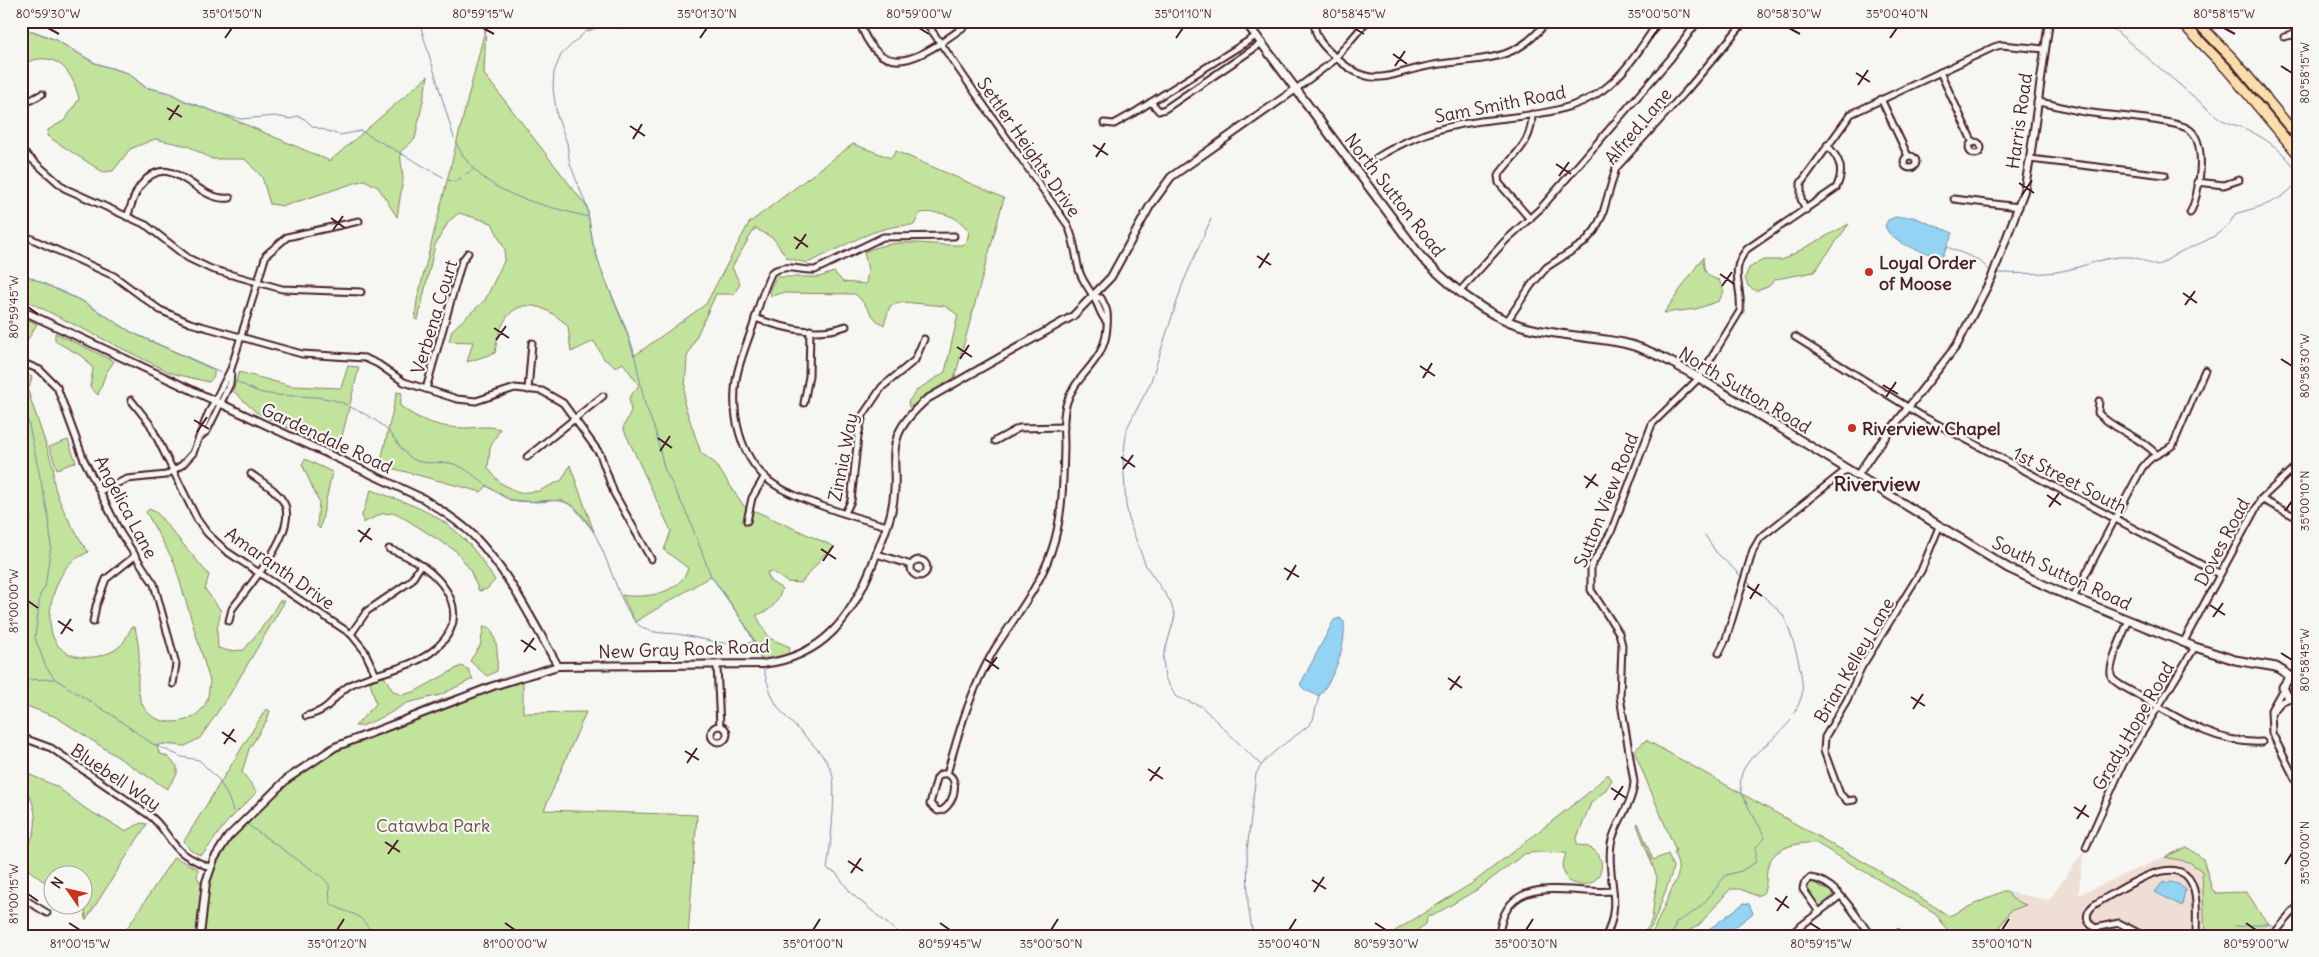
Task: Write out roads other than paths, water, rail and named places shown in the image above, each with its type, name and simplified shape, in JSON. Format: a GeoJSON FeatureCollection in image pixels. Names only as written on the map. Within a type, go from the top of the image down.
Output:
{"type":"FeatureCollection","features":[{"type":"Feature","properties":{"kind":"highway"},"geometry":{"type":"LineString","coordinates":[[2180,21],[2226,68],[2298,154]]}},
{"type":"Feature","properties":{"kind":"highway"},"geometry":{"type":"LineString","coordinates":[[2196,21],[2235,61],[2298,137]]}},
{"type":"Feature","properties":{"kind":"main road","name":"North Sutton Road"},"geometry":{"type":"LineString","coordinates":[[1245,21],[1422,258],[1481,307],[1507,320],[1553,333],[1624,344],[1646,350],[1699,378],[1857,476]]}},
{"type":"Feature","properties":{"kind":"main road","name":"South Sutton Road"},"geometry":{"type":"LineString","coordinates":[[1857,476],[2008,568],[2074,598],[2183,643],[2269,667],[2276,667],[2295,677]]}},
{"type":"Feature","properties":{"kind":"main road"},"geometry":{"type":"LineString","coordinates":[[2269,667],[2281,676],[2284,687],[2294,699]]}},
{"type":"Feature","properties":{"kind":"main road"},"geometry":{"type":"LineString","coordinates":[[2284,687],[2295,677]]}},
{"type":"Feature","properties":{"kind":"street"},"geometry":{"type":"LineString","coordinates":[[859,21],[864,37],[878,54],[897,62],[915,58],[972,21]]}},
{"type":"Feature","properties":{"kind":"street","name":"Settler Heights Drive"},"geometry":{"type":"LineString","coordinates":[[925,21],[1067,224],[1073,236],[1085,286],[1094,297],[1102,317],[1107,322],[1103,350],[1095,363],[1074,387],[1067,400],[1064,427]]}},
{"type":"Feature","properties":{"kind":"street"},"geometry":{"type":"LineString","coordinates":[[1083,21],[1090,21]]}},
{"type":"Feature","properties":{"kind":"street"},"geometry":{"type":"LineString","coordinates":[[1314,21],[1318,40],[1336,58],[1357,74],[1381,78],[1432,65],[1514,51],[1532,41],[1547,21]]}},
{"type":"Feature","properties":{"kind":"street"},"geometry":{"type":"LineString","coordinates":[[1296,90],[1336,58],[1367,21]]}},
{"type":"Feature","properties":{"kind":"street","name":"Sam Smith Road"},"geometry":{"type":"LineString","coordinates":[[1376,158],[1409,139],[1428,132],[1458,124],[1532,114],[1570,106],[1603,90],[1625,69],[1659,21]]}},
{"type":"Feature","properties":{"kind":"street"},"geometry":{"type":"LineString","coordinates":[[1460,291],[1505,241],[1530,219],[1642,94],[1698,21]]}},
{"type":"Feature","properties":{"kind":"street","name":"Alfred Lane"},"geometry":{"type":"LineString","coordinates":[[1507,320],[1532,284],[1548,267],[1584,243],[1595,230],[1602,216],[1616,168],[1687,90],[1745,21]]}},
{"type":"Feature","properties":{"kind":"street","name":"Harris Road"},"geometry":{"type":"LineString","coordinates":[[1857,476],[1966,331],[1992,277],[2019,207],[2030,159],[2049,21]]}},
{"type":"Feature","properties":{"kind":"street"},"geometry":{"type":"LineString","coordinates":[[2284,37],[2292,35],[2298,27]]}},
{"type":"Feature","properties":{"kind":"street"},"geometry":{"type":"LineString","coordinates":[[1104,122],[1114,124],[1256,36]]}},
{"type":"Feature","properties":{"kind":"street"},"geometry":{"type":"LineString","coordinates":[[1152,102],[1159,111],[1165,109],[1262,43]]}},
{"type":"Feature","properties":{"kind":"street"},"geometry":{"type":"LineString","coordinates":[[1806,210],[1800,199],[1801,182],[1850,114],[2001,45],[2044,50]]}},
{"type":"Feature","properties":{"kind":"street"},"geometry":{"type":"LineString","coordinates":[[1940,72],[1973,142]]}},
{"type":"Feature","properties":{"kind":"street","name":"New Gray Rock Road"},"geometry":{"type":"LineString","coordinates":[[200,936],[206,882],[211,868],[228,837],[287,779],[335,746],[493,686],[558,666],[717,666],[766,664],[801,654],[838,628],[859,597],[877,554],[894,493],[894,444],[899,429],[908,415],[927,399],[1074,316],[1111,277],[1150,206],[1171,177],[1296,90]]}},
{"type":"Feature","properties":{"kind":"street"},"geometry":{"type":"LineString","coordinates":[[21,109],[29,101],[42,94]]}},
{"type":"Feature","properties":{"kind":"street"},"geometry":{"type":"LineString","coordinates":[[1881,100],[1908,156]]}},
{"type":"Feature","properties":{"kind":"street"},"geometry":{"type":"LineString","coordinates":[[2037,102],[2083,112],[2182,126],[2190,131],[2200,146],[2195,203],[2190,214]]}},
{"type":"Feature","properties":{"kind":"street"},"geometry":{"type":"LineString","coordinates":[[1530,219],[1499,183],[1498,176],[1529,138],[1532,128],[1532,114]]}},
{"type":"Feature","properties":{"kind":"street","name":"Sutton View Road"},"geometry":{"type":"LineString","coordinates":[[1606,936],[1614,918],[1612,842],[1632,794],[1634,782],[1620,698],[1622,645],[1619,633],[1593,595],[1590,572],[1596,556],[1611,532],[1652,424],[1699,378],[1740,311],[1741,301],[1736,276],[1740,257],[1747,249],[1831,194],[1841,179],[1840,162],[1827,145]]}},
{"type":"Feature","properties":{"kind":"street"},"geometry":{"type":"LineString","coordinates":[[21,150],[64,188],[146,225],[188,258],[211,269],[282,289],[361,292]]}},
{"type":"Feature","properties":{"kind":"street"},"geometry":{"type":"LineString","coordinates":[[2030,159],[2165,175]]}},
{"type":"Feature","properties":{"kind":"street"},"geometry":{"type":"LineString","coordinates":[[127,217],[140,186],[153,174],[169,171],[183,177],[208,196],[220,200],[230,198]]}},
{"type":"Feature","properties":{"kind":"street"},"geometry":{"type":"LineString","coordinates":[[2198,182],[2224,184],[2239,180]]}},
{"type":"Feature","properties":{"kind":"street"},"geometry":{"type":"LineString","coordinates":[[1954,199],[2019,207]]}},
{"type":"Feature","properties":{"kind":"street"},"geometry":{"type":"LineString","coordinates":[[100,491],[127,479],[153,477],[172,471],[182,466],[193,453],[200,436],[207,431],[217,402],[230,384],[231,369],[256,282],[266,255],[287,237],[359,221]]}},
{"type":"Feature","properties":{"kind":"street"},"geometry":{"type":"LineString","coordinates":[[21,234],[114,276],[150,304],[174,317],[240,337],[302,354],[364,358],[378,364],[404,382],[457,400],[476,401],[515,388],[542,391],[563,403],[600,454],[614,494],[651,559]]}},
{"type":"Feature","properties":{"kind":"street"},"geometry":{"type":"LineString","coordinates":[[886,526],[845,514],[787,491],[765,476],[742,444],[736,410],[736,380],[767,280],[772,272],[785,266],[815,270],[883,237],[954,236]]}},
{"type":"Feature","properties":{"kind":"street","name":"Verbena Court"},"geometry":{"type":"LineString","coordinates":[[426,389],[462,261],[468,253]]}},
{"type":"Feature","properties":{"kind":"street","name":"Gardendale Road"},"geometry":{"type":"LineString","coordinates":[[21,310],[424,500],[448,515],[473,534],[500,569],[558,666]]}},
{"type":"Feature","properties":{"kind":"street"},"geometry":{"type":"LineString","coordinates":[[755,318],[783,328],[833,331],[846,326]]}},
{"type":"Feature","properties":{"kind":"street"},"geometry":{"type":"LineString","coordinates":[[804,402],[809,376],[810,330]]}},
{"type":"Feature","properties":{"kind":"street","name":"1st Street South"},"geometry":{"type":"LineString","coordinates":[[1794,337],[1909,408],[1986,452],[2219,574]]}},
{"type":"Feature","properties":{"kind":"street","name":"Zinnia Way"},"geometry":{"type":"LineString","coordinates":[[845,514],[851,501],[858,436],[863,415],[869,402],[882,387],[915,360],[924,339]]}},
{"type":"Feature","properties":{"kind":"street"},"geometry":{"type":"LineString","coordinates":[[528,390],[532,343]]}},
{"type":"Feature","properties":{"kind":"street","name":"Angelica Lane"},"geometry":{"type":"LineString","coordinates":[[21,362],[40,370],[57,387],[84,460],[121,534],[154,584],[176,664],[172,684]]}},
{"type":"Feature","properties":{"kind":"street"},"geometry":{"type":"LineString","coordinates":[[2074,598],[2142,468],[2155,453],[2165,452],[2173,446],[2206,370]]}},
{"type":"Feature","properties":{"kind":"street"},"geometry":{"type":"LineString","coordinates":[[527,457],[603,396]]}},
{"type":"Feature","properties":{"kind":"street","name":"Amaranth Drive"},"geometry":{"type":"LineString","coordinates":[[131,400],[150,424],[197,519],[207,533],[226,551],[351,634],[364,650],[376,675]]}},
{"type":"Feature","properties":{"kind":"street"},"geometry":{"type":"LineString","coordinates":[[2099,401],[2098,413],[2104,419],[2130,433],[2155,453]]}},
{"type":"Feature","properties":{"kind":"street"},"geometry":{"type":"LineString","coordinates":[[947,774],[962,718],[994,651],[1041,576],[1051,552],[1062,508],[1064,427],[1019,428],[994,441]]}},
{"type":"Feature","properties":{"kind":"street","name":"Doves Road"},"geometry":{"type":"LineString","coordinates":[[2183,643],[2261,498],[2298,464]]}},
{"type":"Feature","properties":{"kind":"street"},"geometry":{"type":"LineString","coordinates":[[1719,653],[1726,639],[1753,550],[1760,538],[1846,470]]}},
{"type":"Feature","properties":{"kind":"street"},"geometry":{"type":"LineString","coordinates":[[229,621],[232,609],[279,542],[287,525],[285,505],[274,490],[251,474]]}},
{"type":"Feature","properties":{"kind":"street"},"geometry":{"type":"LineString","coordinates":[[747,522],[752,498],[765,476]]}},
{"type":"Feature","properties":{"kind":"street"},"geometry":{"type":"LineString","coordinates":[[2261,498],[2298,518]]}},
{"type":"Feature","properties":{"kind":"street","name":"Brian Kelley Lane"},"geometry":{"type":"LineString","coordinates":[[1854,800],[1847,801],[1840,794],[1824,751],[1825,737],[1847,700],[1862,668],[1918,577],[1939,527]]}},
{"type":"Feature","properties":{"kind":"street"},"geometry":{"type":"LineString","coordinates":[[306,716],[320,713],[348,686],[429,654],[450,630],[453,608],[448,590],[437,576],[402,553],[389,549]]}},
{"type":"Feature","properties":{"kind":"street"},"geometry":{"type":"LineString","coordinates":[[877,554],[911,565]]}},
{"type":"Feature","properties":{"kind":"street"},"geometry":{"type":"LineString","coordinates":[[93,622],[96,606],[106,579],[135,556]]}},
{"type":"Feature","properties":{"kind":"street"},"geometry":{"type":"LineString","coordinates":[[351,634],[367,611],[411,581],[421,565]]}},
{"type":"Feature","properties":{"kind":"street"},"geometry":{"type":"LineString","coordinates":[[2129,620],[2110,670],[2112,678],[2122,686],[2159,705],[2183,722],[2214,735],[2262,742]]}},
{"type":"Feature","properties":{"kind":"street","name":"Grady Hope Road"},"geometry":{"type":"LineString","coordinates":[[2086,847],[2123,764],[2195,647]]}},
{"type":"Feature","properties":{"kind":"street"},"geometry":{"type":"LineString","coordinates":[[717,666],[720,726]]}},
{"type":"Feature","properties":{"kind":"street"},"geometry":{"type":"LineString","coordinates":[[2284,687],[2271,710],[2272,733],[2298,785]]}},
{"type":"Feature","properties":{"kind":"street"},"geometry":{"type":"LineString","coordinates":[[2272,713],[2280,702],[2294,699]]}},
{"type":"Feature","properties":{"kind":"street","name":"Bluebell Way"},"geometry":{"type":"LineString","coordinates":[[21,736],[51,748],[149,815],[160,823],[179,850],[190,859],[211,868]]}},
{"type":"Feature","properties":{"kind":"street"},"geometry":{"type":"LineString","coordinates":[[941,774],[947,774],[953,778],[955,783],[949,806],[944,811],[938,812],[931,807],[930,800],[937,778],[941,774]]}},
{"type":"Feature","properties":{"kind":"street"},"geometry":{"type":"LineString","coordinates":[[2144,936],[2119,923],[2095,928],[2088,920],[2088,911],[2097,903],[2158,871],[2170,869],[2184,874],[2192,885],[2196,936]]}},
{"type":"Feature","properties":{"kind":"street"},"geometry":{"type":"LineString","coordinates":[[1820,912],[1804,892],[1803,886],[1808,879],[1816,879],[1833,888],[1870,936]]}},
{"type":"Feature","properties":{"kind":"street"},"geometry":{"type":"LineString","coordinates":[[1499,936],[1504,912],[1513,900],[1523,894],[1550,890],[1613,891]]}},
{"type":"Feature","properties":{"kind":"street"},"geometry":{"type":"LineString","coordinates":[[1788,936],[1840,896]]}},
{"type":"Feature","properties":{"kind":"street"},"geometry":{"type":"LineString","coordinates":[[21,897],[42,910]]}},
{"type":"Feature","properties":{"kind":"street"},"geometry":{"type":"LineString","coordinates":[[2272,936],[2298,906]]}},
{"type":"Feature","properties":{"kind":"water"},"geometry":{"type":"Polygon","coordinates":[[[1896,217],[1913,217],[1953,233],[1942,257],[1909,247],[1894,238],[1885,226],[1888,220],[1896,217]]]}},
{"type":"Feature","properties":{"kind":"water"},"geometry":{"type":"Polygon","coordinates":[[[1340,618],[1344,622],[1341,651],[1330,680],[1319,696],[1305,690],[1300,685],[1334,620],[1340,618]]]}},
{"type":"Feature","properties":{"kind":"water"},"geometry":{"type":"Polygon","coordinates":[[[2171,882],[2185,889],[2182,906],[2155,892],[2162,883],[2171,882]]]}},
{"type":"Feature","properties":{"kind":"water"},"geometry":{"type":"Polygon","coordinates":[[[1744,903],[1749,904],[1753,913],[1724,936],[1700,936],[1744,903]]]}},
{"type":"Feature","properties":{"kind":"waterway"},"geometry":{"type":"LineString","coordinates":[[419,21],[454,138]]}},
{"type":"Feature","properties":{"kind":"waterway"},"geometry":{"type":"LineString","coordinates":[[635,21],[625,28],[599,27],[585,32],[561,55],[554,72],[553,89],[557,116],[567,143],[570,164],[587,207],[593,244],[601,269],[633,348],[645,404],[656,433],[664,468],[688,516],[711,576],[748,629],[755,642],[761,661]]}},
{"type":"Feature","properties":{"kind":"waterway"},"geometry":{"type":"LineString","coordinates":[[2104,21],[2219,118],[2244,128],[2270,143],[2290,162],[2298,176]]}},
{"type":"Feature","properties":{"kind":"waterway"},"geometry":{"type":"LineString","coordinates":[[21,27],[54,39],[95,63],[124,72]]}},
{"type":"Feature","properties":{"kind":"waterway"},"geometry":{"type":"LineString","coordinates":[[128,73],[145,87],[170,93],[185,101],[241,119],[275,116],[291,119],[297,116],[305,119],[312,126],[340,135],[361,131],[443,177]]}},
{"type":"Feature","properties":{"kind":"waterway"},"geometry":{"type":"LineString","coordinates":[[457,145],[468,162],[481,176],[496,187],[531,202],[588,217]]}},
{"type":"Feature","properties":{"kind":"waterway"},"geometry":{"type":"LineString","coordinates":[[466,174],[473,170]]}},
{"type":"Feature","properties":{"kind":"waterway"},"geometry":{"type":"LineString","coordinates":[[448,180],[454,182],[461,178]]}},
{"type":"Feature","properties":{"kind":"waterway"},"geometry":{"type":"LineString","coordinates":[[1997,273],[2030,274],[2054,272],[2104,259],[2121,257],[2137,258],[2158,266],[2219,233],[2235,214],[2276,200],[2298,182]]}},
{"type":"Feature","properties":{"kind":"waterway"},"geometry":{"type":"LineString","coordinates":[[1211,219],[1183,283],[1150,384],[1127,428],[1123,459],[1126,505],[1130,524],[1146,566],[1170,601],[1175,616],[1163,658],[1165,678],[1176,697],[1201,706],[1261,765]]}},
{"type":"Feature","properties":{"kind":"waterway"},"geometry":{"type":"LineString","coordinates":[[1947,247],[1979,260],[1990,271]]}},
{"type":"Feature","properties":{"kind":"waterway"},"geometry":{"type":"LineString","coordinates":[[21,273],[84,302],[131,332],[221,373]]}},
{"type":"Feature","properties":{"kind":"waterway"},"geometry":{"type":"LineString","coordinates":[[236,381],[265,393],[318,397],[347,405]]}},
{"type":"Feature","properties":{"kind":"waterway"},"geometry":{"type":"LineString","coordinates":[[21,388],[49,519],[51,546],[45,587],[40,595],[35,638],[46,667],[55,679],[112,715],[151,743],[182,757],[199,760],[219,780],[233,811]]}},
{"type":"Feature","properties":{"kind":"waterway"},"geometry":{"type":"LineString","coordinates":[[350,407],[381,425],[413,459],[457,465],[470,472],[498,494],[513,500],[522,502],[558,501],[574,507],[586,519],[604,553],[626,607],[634,620],[643,628],[653,632],[678,634],[719,642],[737,644],[755,642]]}},
{"type":"Feature","properties":{"kind":"waterway"},"geometry":{"type":"LineString","coordinates":[[1705,535],[1716,552],[1741,576]]}},
{"type":"Feature","properties":{"kind":"waterway"},"geometry":{"type":"LineString","coordinates":[[1748,582],[1781,613],[1791,634],[1802,678],[1802,695],[1794,713]]}},
{"type":"Feature","properties":{"kind":"waterway"},"geometry":{"type":"LineString","coordinates":[[763,667],[771,693],[778,707],[815,747],[828,764],[832,773],[834,792],[827,869],[836,873],[852,894],[902,936]]}},
{"type":"Feature","properties":{"kind":"waterway"},"geometry":{"type":"LineString","coordinates":[[21,680],[54,679]]}},
{"type":"Feature","properties":{"kind":"waterway"},"geometry":{"type":"LineString","coordinates":[[1253,936],[1248,905],[1247,851],[1256,774],[1266,759],[1309,725],[1313,720],[1319,696]]}},
{"type":"Feature","properties":{"kind":"waterway"},"geometry":{"type":"LineString","coordinates":[[1672,936],[1676,922],[1699,907],[1726,875],[1741,871],[1756,862],[1756,847],[1765,838],[1747,805],[1741,790],[1740,781],[1742,773],[1751,759],[1791,720]]}},
{"type":"Feature","properties":{"kind":"waterway"},"geometry":{"type":"LineString","coordinates":[[248,825],[321,876],[329,884],[330,903],[359,917],[373,936]]}},
{"type":"Feature","properties":{"kind":"waterway"},"geometry":{"type":"LineString","coordinates":[[2235,926],[2272,925]]}},
{"type":"Feature","properties":{"kind":"waterway"},"geometry":{"type":"LineString","coordinates":[[2294,926],[2298,928]]}},
{"type":"Feature","properties":{"kind":"place","name":"Loyal Order of Moose"},"geometry":{"type":"Point","coordinates":[1869,272]}},
{"type":"Feature","properties":{"kind":"place","name":"Riverview Chapel"},"geometry":{"type":"Point","coordinates":[1852,428]}},
{"type":"Feature","properties":{"kind":"district","name":"Riverview"},"geometry":{"type":"Point","coordinates":[1877,483]}},
{"type":"Feature","properties":{"kind":"park label","name":"Catawba Park"},"geometry":{"type":"Point","coordinates":[433,825]}}]}
